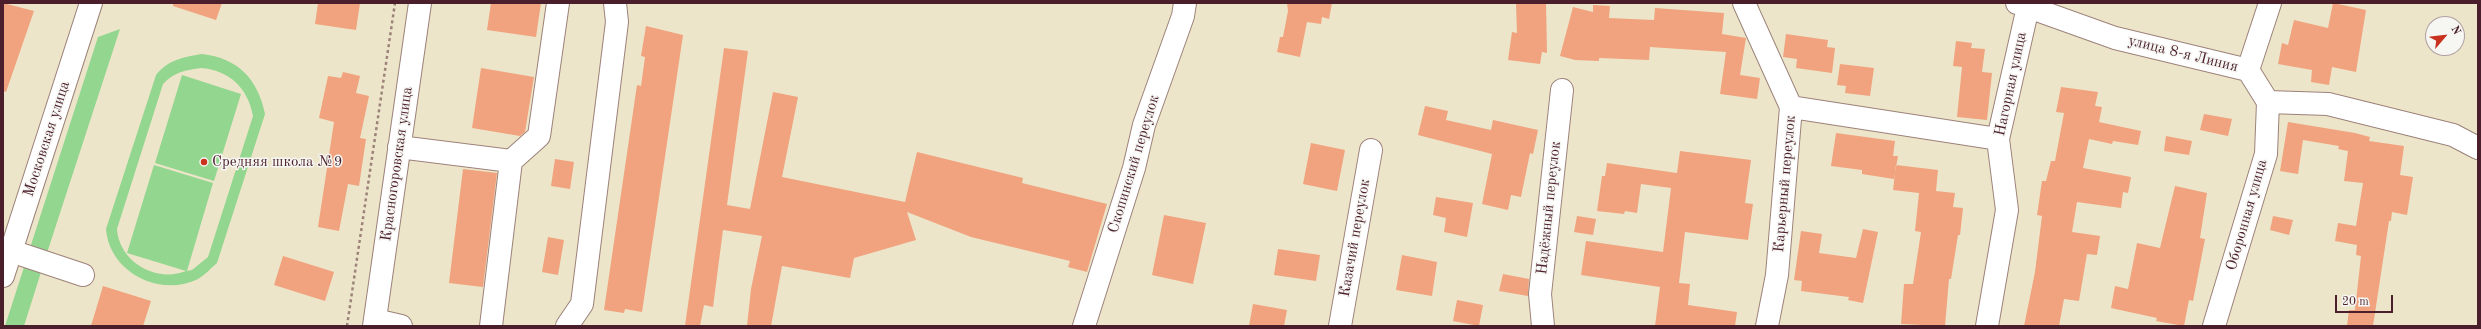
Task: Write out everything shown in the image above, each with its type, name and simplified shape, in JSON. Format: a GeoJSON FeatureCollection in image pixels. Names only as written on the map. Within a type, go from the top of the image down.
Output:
{"type":"FeatureCollection","features":[{"type":"Feature","properties":{"kind":"street","name":"Московская улица"},"geometry":{"type":"LineString","coordinates":[[3,276],[91,3]]}},
{"type":"Feature","properties":{"kind":"street","name":"Красногоровская улица"},"geometry":{"type":"LineString","coordinates":[[374,323],[420,3]]}},
{"type":"Feature","properties":{"kind":"street"},"geometry":{"type":"LineString","coordinates":[[491,326],[511,160],[539,136],[558,3]]}},
{"type":"Feature","properties":{"kind":"street"},"geometry":{"type":"LineString","coordinates":[[567,326],[582,304],[617,22],[615,3]]}},
{"type":"Feature","properties":{"kind":"street","name":"Скопинский переулок"},"geometry":{"type":"LineString","coordinates":[[1084,326],[1134,168],[1144,125],[1183,16],[1185,3]]}},
{"type":"Feature","properties":{"kind":"street","name":"Карьерный переулок"},"geometry":{"type":"LineString","coordinates":[[1744,3],[1791,107],[1777,275],[1767,326]]}},
{"type":"Feature","properties":{"kind":"street"},"geometry":{"type":"LineString","coordinates":[[2248,70],[2270,3]]}},
{"type":"Feature","properties":{"kind":"street","name":"улица 8-я Линия"},"geometry":{"type":"LineString","coordinates":[[2022,5],[2115,38],[2248,70],[2268,102]]}},
{"type":"Feature","properties":{"kind":"street","name":"Нагорная улица"},"geometry":{"type":"LineString","coordinates":[[1986,326],[2007,210],[1998,139],[2022,5]]}},
{"type":"Feature","properties":{"kind":"street","name":"Надёжный переулок"},"geometry":{"type":"LineString","coordinates":[[1543,326],[1540,294],[1562,90]]}},
{"type":"Feature","properties":{"kind":"street"},"geometry":{"type":"LineString","coordinates":[[2268,102],[2328,104],[2453,135],[2478,148]]}},
{"type":"Feature","properties":{"kind":"street","name":"Оборонная улица"},"geometry":{"type":"LineString","coordinates":[[2214,326],[2266,154],[2268,102]]}},
{"type":"Feature","properties":{"kind":"street"},"geometry":{"type":"LineString","coordinates":[[1791,107],[1998,139]]}},
{"type":"Feature","properties":{"kind":"street"},"geometry":{"type":"LineString","coordinates":[[400,147],[511,160]]}},
{"type":"Feature","properties":{"kind":"street","name":"Казачий переулок"},"geometry":{"type":"LineString","coordinates":[[1340,326],[1371,150]]}},
{"type":"Feature","properties":{"kind":"street"},"geometry":{"type":"LineString","coordinates":[[11,251],[83,275]]}},
{"type":"Feature","properties":{"kind":"street"},"geometry":{"type":"LineString","coordinates":[[374,323],[401,326]]}},
{"type":"Feature","properties":{"kind":"path"},"geometry":{"type":"LineString","coordinates":[[347,326],[395,3]]}},
{"type":"Feature","properties":{"kind":"green space"},"geometry":{"type":"Polygon","coordinates":[[[120,29],[46,256],[29,251],[98,37],[120,29]]]}},
{"type":"Feature","properties":{"kind":"green space"},"geometry":{"type":"Polygon","coordinates":[[[202,54],[215,56],[226,60],[244,72],[257,90],[265,114],[217,263],[198,279],[183,284],[168,285],[153,283],[126,269],[116,258],[109,244],[106,229],[156,75],[176,60],[202,54]],[[201,68],[185,71],[176,74],[163,84],[117,229],[119,241],[124,251],[141,267],[152,272],[175,274],[186,271],[127,253],[154,165],[213,183],[187,271],[192,270],[208,257],[253,116],[247,97],[236,82],[220,72],[201,68]]]}},
{"type":"Feature","properties":{"kind":"green space"},"geometry":{"type":"Polygon","coordinates":[[[182,75],[241,94],[214,181],[155,163],[182,75]]]}},
{"type":"Feature","properties":{"kind":"green space"},"geometry":{"type":"Polygon","coordinates":[[[25,264],[42,269],[24,326],[5,326],[25,264]]]}},
{"type":"Feature","properties":{"kind":"building"},"geometry":{"type":"Polygon","coordinates":[[[3,3],[34,11],[6,92],[3,91],[3,3]]]}},
{"type":"Feature","properties":{"kind":"building"},"geometry":{"type":"Polygon","coordinates":[[[173,3],[222,3],[216,20],[173,6],[173,3]]]}},
{"type":"Feature","properties":{"kind":"building"},"geometry":{"type":"Polygon","coordinates":[[[318,3],[360,3],[356,30],[315,24],[318,3]]]}},
{"type":"Feature","properties":{"kind":"building"},"geometry":{"type":"Polygon","coordinates":[[[491,3],[541,3],[536,37],[487,30],[491,3]]]}},
{"type":"Feature","properties":{"kind":"building"},"geometry":{"type":"Polygon","coordinates":[[[1287,3],[1332,3],[1329,19],[1322,17],[1321,24],[1307,22],[1300,57],[1277,52],[1280,37],[1283,37],[1288,11],[1287,3]]]}},
{"type":"Feature","properties":{"kind":"building"},"geometry":{"type":"Polygon","coordinates":[[[1516,3],[1546,3],[1547,53],[1542,52],[1540,64],[1508,60],[1512,32],[1517,33],[1516,3]]]}},
{"type":"Feature","properties":{"kind":"building"},"geometry":{"type":"Polygon","coordinates":[[[2333,3],[2366,10],[2356,72],[2332,67],[2329,85],[2311,82],[2312,70],[2278,64],[2282,43],[2288,45],[2294,20],[2328,28],[2333,3]]]}},
{"type":"Feature","properties":{"kind":"building"},"geometry":{"type":"Polygon","coordinates":[[[1593,5],[1610,6],[1609,18],[1654,20],[1655,8],[1724,13],[1722,34],[1746,38],[1740,75],[1760,78],[1757,99],[1720,94],[1726,52],[1650,47],[1649,60],[1599,58],[1599,61],[1575,60],[1560,56],[1573,7],[1593,12],[1593,5]]]}},
{"type":"Feature","properties":{"kind":"building"},"geometry":{"type":"Polygon","coordinates":[[[646,26],[683,35],[642,312],[625,309],[624,313],[604,310],[637,85],[641,86],[645,57],[641,56],[646,26]]]}},
{"type":"Feature","properties":{"kind":"building"},"geometry":{"type":"Polygon","coordinates":[[[1786,34],[1828,40],[1827,47],[1835,48],[1832,73],[1796,68],[1797,59],[1783,57],[1786,34]]]}},
{"type":"Feature","properties":{"kind":"building"},"geometry":{"type":"Polygon","coordinates":[[[1956,41],[1972,43],[1971,48],[1985,49],[1982,72],[1992,73],[1987,120],[1957,117],[1962,67],[1953,66],[1956,41]]]}},
{"type":"Feature","properties":{"kind":"building"},"geometry":{"type":"Polygon","coordinates":[[[724,48],[748,51],[727,205],[750,209],[773,92],[798,97],[782,177],[905,202],[917,152],[1023,178],[1022,183],[1107,204],[1087,272],[1068,267],[1070,261],[971,237],[907,212],[916,240],[854,258],[850,278],[782,266],[771,326],[747,326],[751,289],[762,236],[723,230],[713,307],[704,305],[700,326],[685,326],[724,48]]]}},
{"type":"Feature","properties":{"kind":"building"},"geometry":{"type":"Polygon","coordinates":[[[1840,64],[1874,68],[1870,96],[1845,93],[1846,86],[1837,85],[1840,64]]]}},
{"type":"Feature","properties":{"kind":"building"},"geometry":{"type":"Polygon","coordinates":[[[481,68],[534,77],[525,132],[520,136],[472,128],[481,68]]]}},
{"type":"Feature","properties":{"kind":"building"},"geometry":{"type":"Polygon","coordinates":[[[343,72],[360,76],[356,93],[369,96],[360,138],[366,139],[359,186],[348,184],[339,231],[318,227],[334,122],[319,118],[328,76],[341,78],[343,72]]]}},
{"type":"Feature","properties":{"kind":"building"},"geometry":{"type":"Polygon","coordinates":[[[2061,87],[2098,92],[2095,106],[2102,107],[2099,122],[2141,131],[2138,145],[2113,141],[2112,144],[2089,139],[2083,168],[2131,177],[2128,193],[2123,192],[2121,208],[2077,202],[2072,232],[2100,236],[2097,255],[2087,254],[2079,301],[2064,299],[2059,326],[2024,326],[2035,272],[2042,216],[2037,215],[2042,181],[2046,181],[2051,161],[2055,161],[2064,113],[2056,112],[2061,87]]]}},
{"type":"Feature","properties":{"kind":"building"},"geometry":{"type":"Polygon","coordinates":[[[1425,106],[1448,111],[1446,120],[1491,130],[1493,120],[1538,130],[1533,154],[1530,153],[1521,197],[1511,195],[1508,210],[1482,204],[1492,154],[1418,135],[1425,106]]]}},
{"type":"Feature","properties":{"kind":"building"},"geometry":{"type":"Polygon","coordinates":[[[2204,114],[2232,119],[2228,136],[2200,130],[2204,114]]]}},
{"type":"Feature","properties":{"kind":"building"},"geometry":{"type":"Polygon","coordinates":[[[2288,122],[2355,133],[2370,137],[2369,141],[2404,146],[2400,175],[2413,177],[2407,215],[2392,212],[2391,221],[2389,221],[2373,326],[2347,326],[2349,310],[2355,310],[2361,256],[2356,255],[2357,245],[2335,241],[2338,223],[2356,226],[2363,183],[2344,181],[2348,151],[2338,149],[2339,146],[2303,140],[2298,174],[2280,171],[2288,122]]]}},
{"type":"Feature","properties":{"kind":"building"},"geometry":{"type":"Polygon","coordinates":[[[1836,133],[1895,141],[1893,156],[1898,156],[1894,179],[1862,174],[1862,170],[1831,166],[1836,133]]]}},
{"type":"Feature","properties":{"kind":"building"},"geometry":{"type":"Polygon","coordinates":[[[2166,136],[2192,141],[2189,155],[2164,151],[2166,136]]]}},
{"type":"Feature","properties":{"kind":"building"},"geometry":{"type":"Polygon","coordinates":[[[1311,143],[1345,150],[1337,191],[1303,184],[1311,143]]]}},
{"type":"Feature","properties":{"kind":"building"},"geometry":{"type":"Polygon","coordinates":[[[1680,151],[1751,160],[1745,203],[1753,204],[1748,240],[1685,232],[1679,283],[1690,284],[1688,305],[1737,312],[1735,326],[1655,326],[1660,287],[1581,275],[1586,241],[1663,252],[1671,188],[1641,184],[1637,213],[1625,211],[1624,214],[1597,211],[1602,176],[1605,176],[1607,163],[1677,173],[1680,151]]]}},
{"type":"Feature","properties":{"kind":"building"},"geometry":{"type":"Polygon","coordinates":[[[555,159],[574,162],[570,189],[551,186],[555,159]]]}},
{"type":"Feature","properties":{"kind":"building"},"geometry":{"type":"Polygon","coordinates":[[[1896,165],[1938,170],[1936,191],[1955,193],[1953,207],[1963,208],[1960,235],[1958,235],[1951,279],[1949,279],[1945,326],[1901,324],[1904,284],[1913,284],[1921,232],[1915,231],[1919,193],[1893,190],[1896,165]]]}},
{"type":"Feature","properties":{"kind":"building"},"geometry":{"type":"Polygon","coordinates":[[[463,169],[497,173],[483,287],[449,283],[463,169]]]}},
{"type":"Feature","properties":{"kind":"building"},"geometry":{"type":"Polygon","coordinates":[[[2175,186],[2207,193],[2200,238],[2205,239],[2193,301],[2189,300],[2184,326],[2156,321],[2157,318],[2111,308],[2115,286],[2128,289],[2137,243],[2160,248],[2175,186]]]}},
{"type":"Feature","properties":{"kind":"building"},"geometry":{"type":"Polygon","coordinates":[[[1436,197],[1473,203],[1467,237],[1444,232],[1446,218],[1433,215],[1436,197]]]}},
{"type":"Feature","properties":{"kind":"building"},"geometry":{"type":"Polygon","coordinates":[[[1164,215],[1206,223],[1193,284],[1152,275],[1164,215]]]}},
{"type":"Feature","properties":{"kind":"building"},"geometry":{"type":"Polygon","coordinates":[[[1577,216],[1596,219],[1593,235],[1574,232],[1577,216]]]}},
{"type":"Feature","properties":{"kind":"building"},"geometry":{"type":"Polygon","coordinates":[[[2273,216],[2293,220],[2289,235],[2270,230],[2273,216]]]}},
{"type":"Feature","properties":{"kind":"building"},"geometry":{"type":"Polygon","coordinates":[[[1863,229],[1878,232],[1863,303],[1848,300],[1849,297],[1801,291],[1802,281],[1794,280],[1801,231],[1822,234],[1819,253],[1856,258],[1863,229]]]}},
{"type":"Feature","properties":{"kind":"building"},"geometry":{"type":"Polygon","coordinates":[[[548,237],[564,240],[558,275],[542,272],[548,237]]]}},
{"type":"Feature","properties":{"kind":"building"},"geometry":{"type":"Polygon","coordinates":[[[1278,249],[1320,255],[1316,281],[1274,275],[1278,249]]]}},
{"type":"Feature","properties":{"kind":"building"},"geometry":{"type":"Polygon","coordinates":[[[1402,255],[1437,262],[1432,296],[1396,290],[1402,255]]]}},
{"type":"Feature","properties":{"kind":"building"},"geometry":{"type":"Polygon","coordinates":[[[283,256],[334,272],[325,301],[274,285],[283,256]]]}},
{"type":"Feature","properties":{"kind":"building"},"geometry":{"type":"Polygon","coordinates":[[[1503,274],[1529,279],[1528,296],[1499,291],[1503,274]]]}},
{"type":"Feature","properties":{"kind":"building"},"geometry":{"type":"Polygon","coordinates":[[[103,286],[151,301],[143,326],[91,326],[103,286]]]}},
{"type":"Feature","properties":{"kind":"building"},"geometry":{"type":"Polygon","coordinates":[[[1457,300],[1483,305],[1479,326],[1453,321],[1457,300]]]}},
{"type":"Feature","properties":{"kind":"building"},"geometry":{"type":"Polygon","coordinates":[[[1253,304],[1287,310],[1284,326],[1249,326],[1253,304]]]}},
{"type":"Feature","properties":{"kind":"place","name":"Средняя школа №9"},"geometry":{"type":"Point","coordinates":[204,162]}}]}
